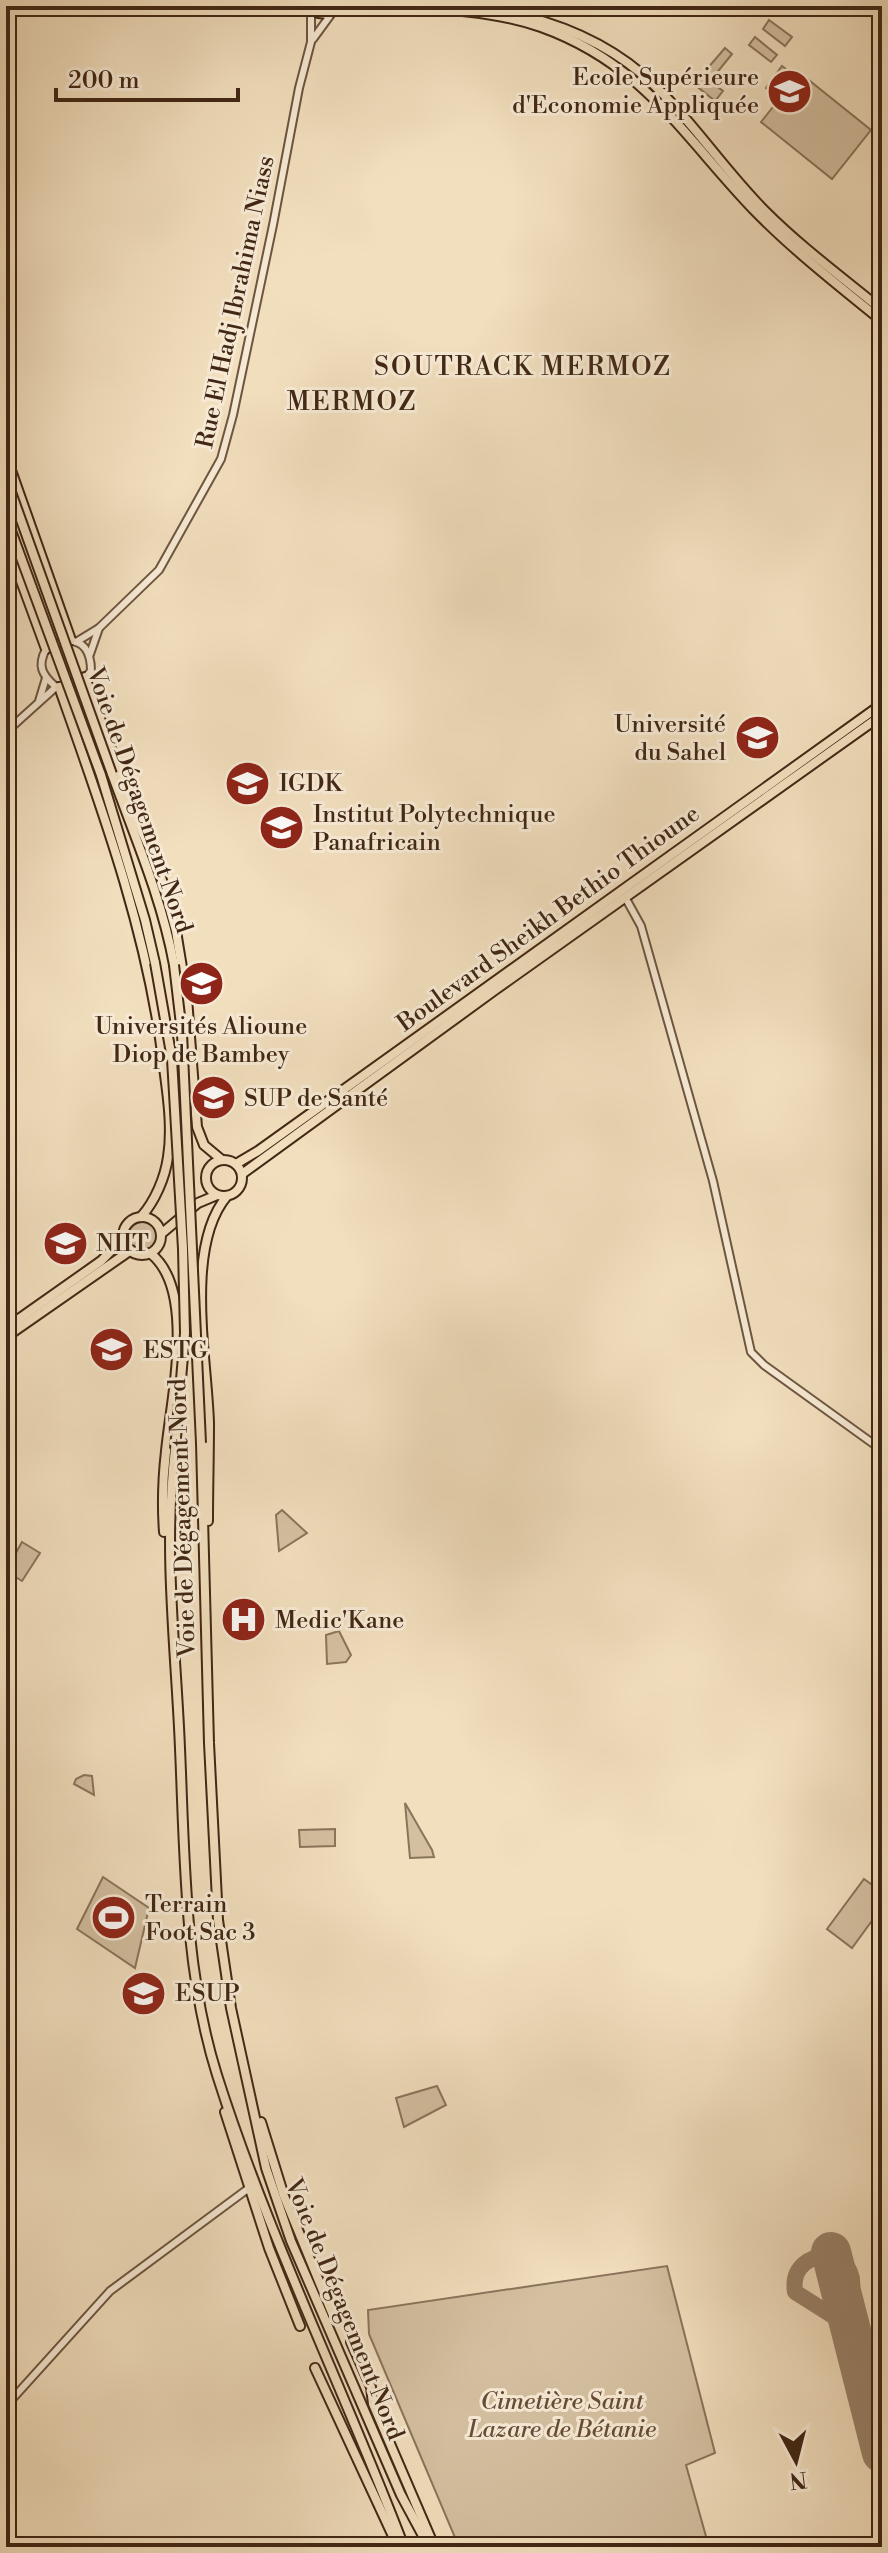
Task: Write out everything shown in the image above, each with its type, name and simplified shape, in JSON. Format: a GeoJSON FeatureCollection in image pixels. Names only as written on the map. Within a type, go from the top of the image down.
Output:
{"type":"FeatureCollection","features":[{"type":"Feature","properties":{"kind":"main road"},"geometry":{"type":"LineString","coordinates":[[310,6],[318,13],[358,6],[496,16],[538,26],[585,46],[610,61],[651,94],[754,210],[882,321]]}},
{"type":"Feature","properties":{"kind":"main road"},"geometry":{"type":"LineString","coordinates":[[467,6],[497,9],[562,27],[587,38],[641,74],[766,211],[882,310]]}},
{"type":"Feature","properties":{"kind":"main road"},"geometry":{"type":"LineString","coordinates":[[6,456],[74,641]]}},
{"type":"Feature","properties":{"kind":"main road","name":"Voie de Dégagement Nord"},"geometry":{"type":"LineString","coordinates":[[6,478],[153,884],[174,965],[182,1033],[201,1443],[204,1613],[218,1920],[231,2008],[266,2168],[291,2241],[401,2495],[431,2547]]}},
{"type":"Feature","properties":{"kind":"main road","name":"Voie de Dégagement Nord"},"geometry":{"type":"LineString","coordinates":[[6,517],[101,775],[128,864],[155,963],[173,1071],[185,1292],[182,1377],[168,1538],[170,1606],[189,1923],[208,2041],[217,2076],[278,2243],[404,2547]]}},
{"type":"Feature","properties":{"kind":"main road"},"geometry":{"type":"LineString","coordinates":[[6,540],[46,649]]}},
{"type":"Feature","properties":{"kind":"main road"},"geometry":{"type":"LineString","coordinates":[[85,677],[165,886],[179,946],[197,1127],[204,1145],[222,1160],[236,1164],[242,1174],[241,1187],[202,1201],[161,1234]]}},
{"type":"Feature","properties":{"kind":"main road"},"geometry":{"type":"LineString","coordinates":[[6,1328],[101,1261],[124,1238],[127,1224],[141,1217],[155,1198],[168,1158],[167,1093],[157,1017],[139,929],[58,687]]}},
{"type":"Feature","properties":{"kind":"main road","name":"Boulevard Sheikh Bethio Thioune"},"geometry":{"type":"LineString","coordinates":[[236,1164],[882,704]]}},
{"type":"Feature","properties":{"kind":"main road","name":"Boulevard Sheikh Bethio Thioune"},"geometry":{"type":"LineString","coordinates":[[242,1174],[882,715]]}},
{"type":"Feature","properties":{"kind":"main road"},"geometry":{"type":"LineString","coordinates":[[104,821],[128,864]]}},
{"type":"Feature","properties":{"kind":"main road"},"geometry":{"type":"LineString","coordinates":[[145,838],[153,884]]}},
{"type":"Feature","properties":{"kind":"main road"},"geometry":{"type":"LineString","coordinates":[[141,1217],[155,1221],[175,1216],[196,1200],[207,1184],[206,1175],[210,1166],[222,1160]]}},
{"type":"Feature","properties":{"kind":"main road"},"geometry":{"type":"LineString","coordinates":[[207,1184],[222,1196]]}},
{"type":"Feature","properties":{"kind":"main road"},"geometry":{"type":"LineString","coordinates":[[204,1613],[208,1587],[209,1453],[203,1256],[212,1218],[222,1196]]}},
{"type":"Feature","properties":{"kind":"main road"},"geometry":{"type":"LineString","coordinates":[[124,1238],[137,1254],[150,1253],[160,1243],[161,1234],[155,1221]]}},
{"type":"Feature","properties":{"kind":"main road"},"geometry":{"type":"LineString","coordinates":[[6,1337],[131,1250]]}},
{"type":"Feature","properties":{"kind":"main road"},"geometry":{"type":"LineString","coordinates":[[150,1253],[165,1272],[176,1305],[175,1370],[164,1481],[164,1566],[170,1606]]}},
{"type":"Feature","properties":{"kind":"main road"},"geometry":{"type":"LineString","coordinates":[[217,2076],[249,2188],[300,2326]]}},
{"type":"Feature","properties":{"kind":"main road"},"geometry":{"type":"LineString","coordinates":[[251,2097],[284,2196],[335,2320]]}},
{"type":"Feature","properties":{"kind":"main road"},"geometry":{"type":"LineString","coordinates":[[351,2342],[431,2547]]}},
{"type":"Feature","properties":{"kind":"main road"},"geometry":{"type":"LineString","coordinates":[[315,2368],[398,2547]]}},
{"type":"Feature","properties":{"kind":"street"},"geometry":{"type":"LineString","coordinates":[[310,6],[311,42]]}},
{"type":"Feature","properties":{"kind":"street"},"geometry":{"type":"LineString","coordinates":[[311,42],[320,26],[337,9]]}},
{"type":"Feature","properties":{"kind":"street","name":"Rue El Hadj Ibrahima Niass"},"geometry":{"type":"LineString","coordinates":[[74,641],[99,628],[159,570],[221,459],[311,42]]}},
{"type":"Feature","properties":{"kind":"street","name":"Rue El Hadj Ibrahima Niass"},"geometry":{"type":"LineString","coordinates":[[90,654],[99,628]]}},
{"type":"Feature","properties":{"kind":"street"},"geometry":{"type":"LineString","coordinates":[[6,732],[58,687],[85,677],[91,671],[90,654],[83,644],[74,641],[46,649],[40,664],[41,671],[58,687]]}},
{"type":"Feature","properties":{"kind":"street"},"geometry":{"type":"LineString","coordinates":[[39,701],[46,678]]}},
{"type":"Feature","properties":{"kind":"street"},"geometry":{"type":"LineString","coordinates":[[625,897],[641,926],[709,1169],[751,1352],[764,1365],[882,1450]]}},
{"type":"Feature","properties":{"kind":"street"},"geometry":{"type":"LineString","coordinates":[[6,2406],[110,2291],[249,2188]]}},
{"type":"Feature","properties":{"kind":"green space"},"geometry":{"type":"Polygon","coordinates":[[[769,20],[792,37],[785,46],[763,29],[769,20]]]}},
{"type":"Feature","properties":{"kind":"green space"},"geometry":{"type":"Polygon","coordinates":[[[755,37],[777,55],[771,62],[749,45],[755,37]]]}},
{"type":"Feature","properties":{"kind":"green space"},"geometry":{"type":"Polygon","coordinates":[[[725,48],[732,54],[710,81],[723,91],[715,101],[694,84],[725,48]]]}},
{"type":"Feature","properties":{"kind":"green space"},"geometry":{"type":"Polygon","coordinates":[[[782,66],[794,75],[778,97],[766,88],[782,66]]]}},
{"type":"Feature","properties":{"kind":"green space"},"geometry":{"type":"Polygon","coordinates":[[[800,73],[871,130],[832,179],[761,122],[800,73]]]}},
{"type":"Feature","properties":{"kind":"green space"},"geometry":{"type":"Polygon","coordinates":[[[143,1222],[154,1226],[158,1237],[154,1248],[143,1252],[132,1248],[128,1237],[132,1226],[143,1222]]]}},
{"type":"Feature","properties":{"kind":"green space"},"geometry":{"type":"Polygon","coordinates":[[[282,1510],[307,1533],[279,1551],[276,1515],[282,1510]]]}},
{"type":"Feature","properties":{"kind":"green space"},"geometry":{"type":"Polygon","coordinates":[[[22,1542],[40,1553],[22,1581],[6,1571],[22,1542]]]}},
{"type":"Feature","properties":{"kind":"green space"},"geometry":{"type":"Polygon","coordinates":[[[339,1631],[351,1655],[346,1662],[327,1664],[326,1635],[339,1631]]]}},
{"type":"Feature","properties":{"kind":"green space"},"geometry":{"type":"Polygon","coordinates":[[[84,1775],[92,1776],[94,1795],[74,1784],[84,1775]]]}},
{"type":"Feature","properties":{"kind":"green space"},"geometry":{"type":"Polygon","coordinates":[[[405,1803],[432,1850],[434,1857],[410,1858],[405,1803]]]}},
{"type":"Feature","properties":{"kind":"green space"},"geometry":{"type":"Polygon","coordinates":[[[335,1829],[335,1846],[300,1847],[299,1830],[335,1829]]]}},
{"type":"Feature","properties":{"kind":"green space","name":"Terrain Foot Sac 3"},"geometry":{"type":"Polygon","coordinates":[[[103,1877],[149,1908],[135,1968],[77,1929],[103,1877]]]}},
{"type":"Feature","properties":{"kind":"green space"},"geometry":{"type":"Polygon","coordinates":[[[864,1879],[882,1892],[882,1907],[852,1948],[827,1929],[864,1879]]]}},
{"type":"Feature","properties":{"kind":"green space"},"geometry":{"type":"Polygon","coordinates":[[[437,2086],[446,2105],[404,2127],[396,2098],[437,2086]]]}},
{"type":"Feature","properties":{"kind":"green space","name":"Cimetière Saint Lazare de Bétanie"},"geometry":{"type":"Polygon","coordinates":[[[667,2266],[715,2453],[686,2465],[709,2547],[459,2547],[369,2334],[368,2310],[667,2266]]]}},
{"type":"Feature","properties":{"kind":"taxiway"},"geometry":{"type":"LineString","coordinates":[[845,2308],[852,2287],[850,2272],[842,2262],[829,2257],[816,2258],[804,2264],[796,2275],[795,2292],[844,2323],[855,2348]]}},
{"type":"Feature","properties":{"kind":"runway"},"geometry":{"type":"LineString","coordinates":[[831,2252],[882,2453]]}},
{"type":"Feature","properties":{"kind":"place","name":"Ecole Supérieure d'Economie Appliquée"},"geometry":{"type":"Point","coordinates":[790,91]}},
{"type":"Feature","properties":{"kind":"place","name":"Université du Sahel"},"geometry":{"type":"Point","coordinates":[757,738]}},
{"type":"Feature","properties":{"kind":"place","name":"IGDK"},"geometry":{"type":"Point","coordinates":[248,783]}},
{"type":"Feature","properties":{"kind":"place","name":"Institut Polytechnique Panafricain"},"geometry":{"type":"Point","coordinates":[282,828]}},
{"type":"Feature","properties":{"kind":"place","name":"Universités Alioune Diop de Bambey"},"geometry":{"type":"Point","coordinates":[201,984]}},
{"type":"Feature","properties":{"kind":"place","name":"SUP de Santé"},"geometry":{"type":"Point","coordinates":[213,1098]}},
{"type":"Feature","properties":{"kind":"place","name":"NIIT"},"geometry":{"type":"Point","coordinates":[65,1243]}},
{"type":"Feature","properties":{"kind":"place","name":"ESTG"},"geometry":{"type":"Point","coordinates":[112,1350]}},
{"type":"Feature","properties":{"kind":"place","name":"Medic'Kane"},"geometry":{"type":"Point","coordinates":[244,1620]}},
{"type":"Feature","properties":{"kind":"place","name":"Terrain Foot Sac 3"},"geometry":{"type":"Point","coordinates":[114,1918]}},
{"type":"Feature","properties":{"kind":"place","name":"ESUP"},"geometry":{"type":"Point","coordinates":[144,1993]}},
{"type":"Feature","properties":{"kind":"district","name":"SOUTRACK MERMOZ"},"geometry":{"type":"Point","coordinates":[523,366]}},
{"type":"Feature","properties":{"kind":"district","name":"MERMOZ"},"geometry":{"type":"Point","coordinates":[352,401]}}]}
